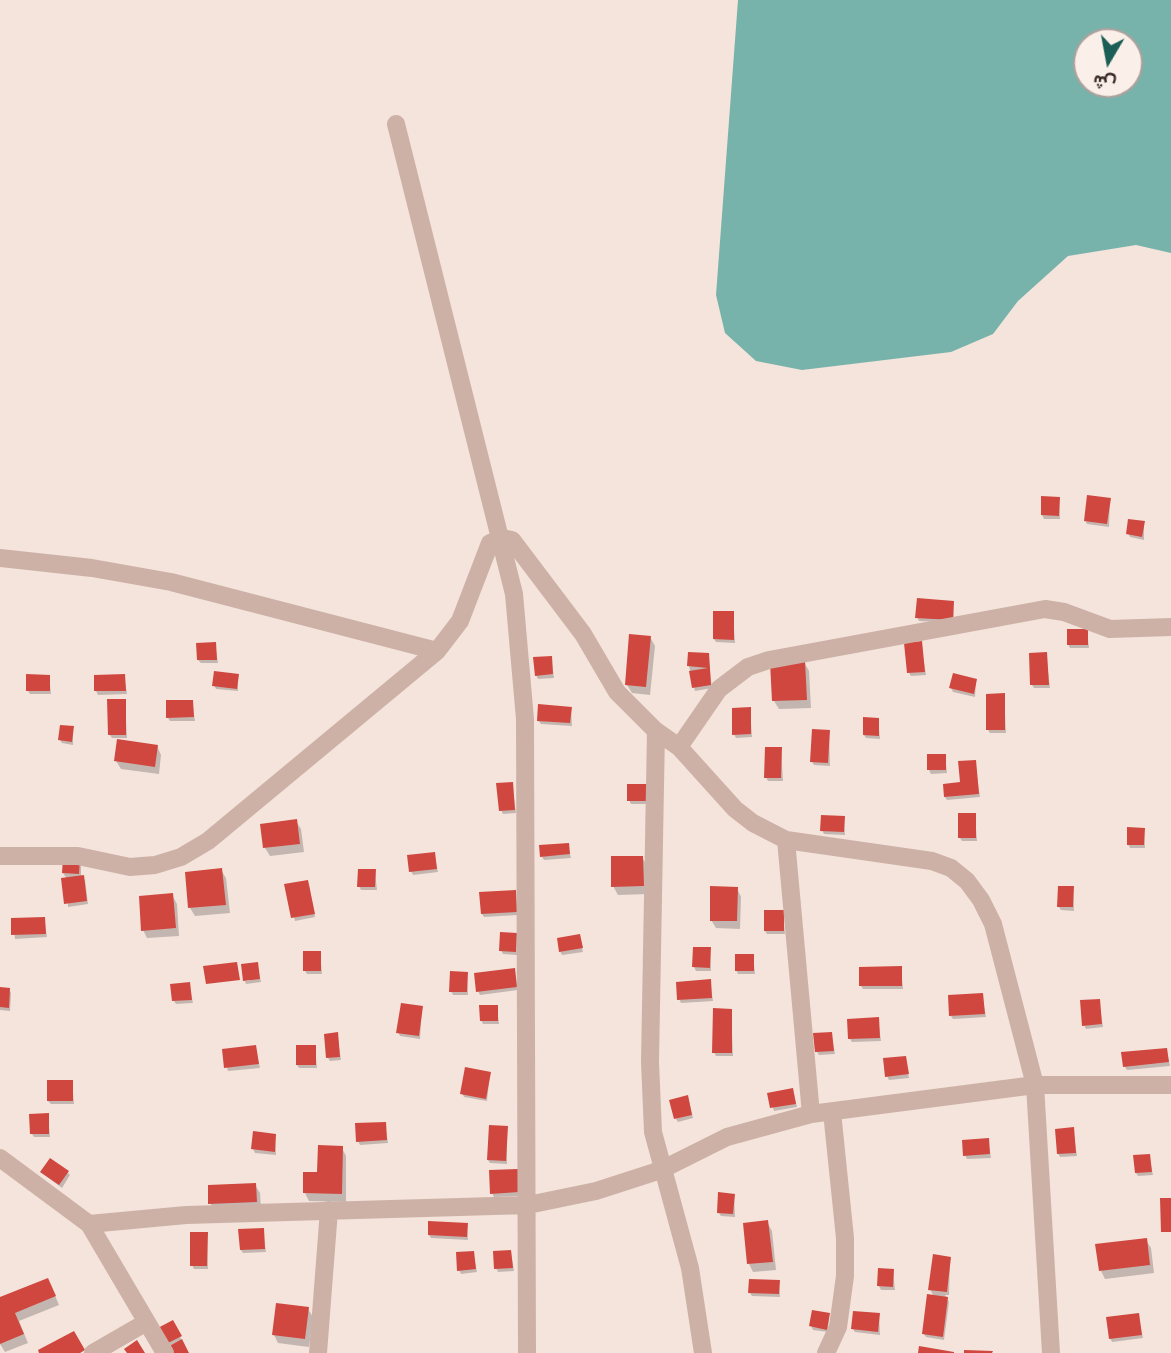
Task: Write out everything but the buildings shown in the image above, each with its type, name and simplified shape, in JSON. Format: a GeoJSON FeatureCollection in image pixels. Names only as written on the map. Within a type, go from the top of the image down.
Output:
{"type":"FeatureCollection","features":[{"type":"Feature","properties":{"kind":"street"},"geometry":{"type":"LineString","coordinates":[[396,124],[514,594],[526,719],[524,996],[528,1205],[527,1353]]}},
{"type":"Feature","properties":{"kind":"street"},"geometry":{"type":"LineString","coordinates":[[0,856],[78,856],[130,867],[155,865],[181,857],[218,832],[437,651],[460,621],[487,547],[494,539],[502,538],[515,543],[583,635],[617,691],[656,731],[679,747],[735,809],[761,828],[786,841],[932,861],[951,868],[967,881],[993,924],[1035,1085],[1051,1353]]}},
{"type":"Feature","properties":{"kind":"street"},"geometry":{"type":"LineString","coordinates":[[0,558],[92,568],[171,582],[437,651]]}},
{"type":"Feature","properties":{"kind":"street"},"geometry":{"type":"LineString","coordinates":[[679,747],[725,683],[748,667],[769,660],[1045,609],[1064,612],[1110,629],[1171,627]]}},
{"type":"Feature","properties":{"kind":"street"},"geometry":{"type":"LineString","coordinates":[[656,731],[650,1062],[653,1132],[661,1170],[690,1268],[703,1353]]}},
{"type":"Feature","properties":{"kind":"street"},"geometry":{"type":"LineString","coordinates":[[786,841],[811,1114]]}},
{"type":"Feature","properties":{"kind":"street"},"geometry":{"type":"LineString","coordinates":[[89,1224],[186,1215],[528,1205],[596,1191],[661,1170],[727,1137],[811,1114],[1035,1085],[1171,1085]]}},
{"type":"Feature","properties":{"kind":"street"},"geometry":{"type":"LineString","coordinates":[[826,1353],[838,1327],[845,1276],[845,1238],[832,1112]]}},
{"type":"Feature","properties":{"kind":"street"},"geometry":{"type":"LineString","coordinates":[[0,1158],[89,1224],[145,1324],[165,1353]]}},
{"type":"Feature","properties":{"kind":"street"},"geometry":{"type":"LineString","coordinates":[[318,1353],[329,1210]]}},
{"type":"Feature","properties":{"kind":"street"},"geometry":{"type":"LineString","coordinates":[[93,1353],[145,1324]]}},
{"type":"Feature","properties":{"kind":"water"},"geometry":{"type":"Polygon","coordinates":[[[738,0],[1171,0],[1171,253],[1136,245],[1068,256],[1018,301],[993,334],[951,352],[802,370],[756,361],[725,333],[716,295],[738,0]]]}}]}
